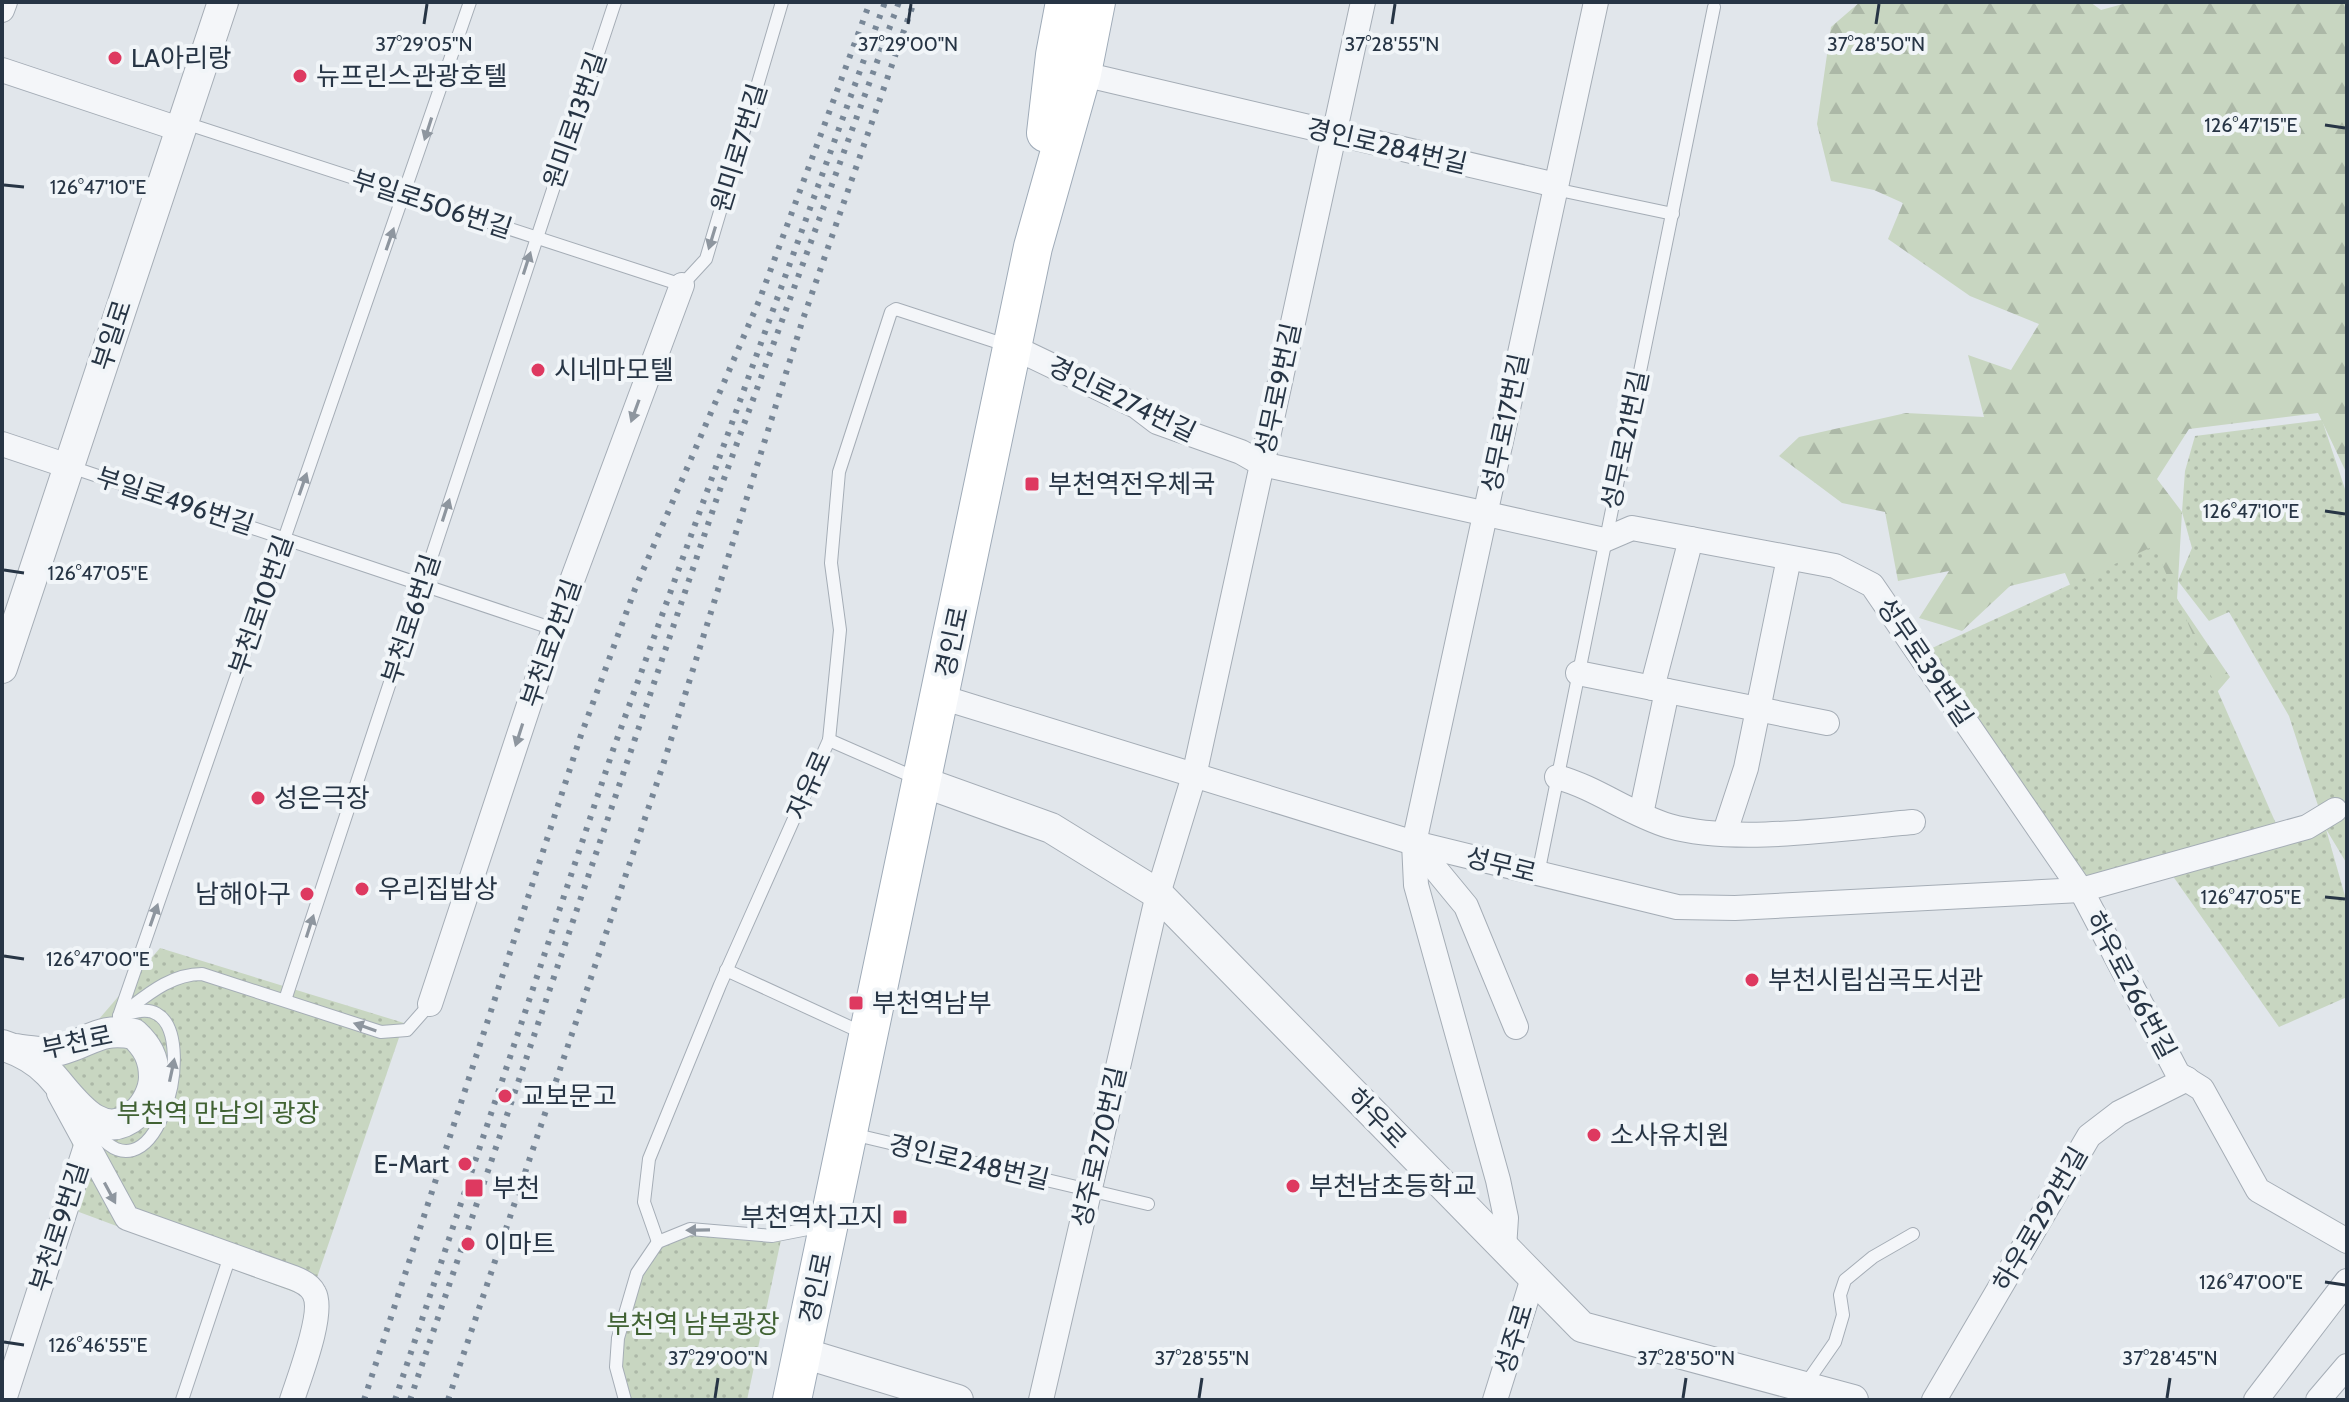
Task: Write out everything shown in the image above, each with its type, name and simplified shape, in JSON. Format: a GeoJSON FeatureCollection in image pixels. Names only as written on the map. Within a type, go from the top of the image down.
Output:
{"type":"FeatureCollection","features":[{"type":"Feature","properties":{"kind":"main road","name":"경인로"},"geometry":{"type":"LineString","coordinates":[[1033,247],[1055,55],[1065,2]]}},
{"type":"Feature","properties":{"kind":"main road","name":"경인로"},"geometry":{"type":"LineString","coordinates":[[792,1400],[1033,247],[1082,73],[1096,2]]}},
{"type":"Feature","properties":{"kind":"main road","name":"경인로"},"geometry":{"type":"LineString","coordinates":[[1033,247],[1100,78],[1116,2]]}},
{"type":"Feature","properties":{"kind":"street"},"geometry":{"type":"LineString","coordinates":[[2,10],[5,2]]}},
{"type":"Feature","properties":{"kind":"street","name":"부일로"},"geometry":{"type":"LineString","coordinates":[[2,668],[223,2]]}},
{"type":"Feature","properties":{"kind":"street"},"geometry":{"type":"LineString","coordinates":[[1033,247],[1081,2]]}},
{"type":"Feature","properties":{"kind":"street","name":"성무로9번길"},"geometry":{"type":"LineString","coordinates":[[1158,894],[1194,776],[1363,2]]}},
{"type":"Feature","properties":{"kind":"street","name":"성무로17번길"},"geometry":{"type":"LineString","coordinates":[[1504,1248],[1506,1218],[1498,1180],[1416,885],[1414,843],[1596,2]]}},
{"type":"Feature","properties":{"kind":"street"},"geometry":{"type":"LineString","coordinates":[[2,70],[181,125]]}},
{"type":"Feature","properties":{"kind":"street","name":"경인로284번길"},"geometry":{"type":"LineString","coordinates":[[1100,78],[1556,185]]}},
{"type":"Feature","properties":{"kind":"street","name":"부천로2번길"},"geometry":{"type":"LineString","coordinates":[[430,1004],[554,629],[682,285]]}},
{"type":"Feature","properties":{"kind":"street","name":"경인로274번길"},"geometry":{"type":"LineString","coordinates":[[1013,347],[1136,406],[1157,422],[1241,452],[1262,464],[1604,540]]}},
{"type":"Feature","properties":{"kind":"street"},"geometry":{"type":"LineString","coordinates":[[2,444],[68,466]]}},
{"type":"Feature","properties":{"kind":"street","name":"성무로39번길"},"geometry":{"type":"LineString","coordinates":[[1604,540],[1632,528],[1835,566],[1872,585],[2081,890]]}},
{"type":"Feature","properties":{"kind":"street"},"geometry":{"type":"LineString","coordinates":[[1641,814],[1659,689],[1691,539]]}},
{"type":"Feature","properties":{"kind":"street"},"geometry":{"type":"LineString","coordinates":[[1725,832],[1746,768],[1789,558]]}},
{"type":"Feature","properties":{"kind":"street"},"geometry":{"type":"LineString","coordinates":[[1578,673],[1827,723]]}},
{"type":"Feature","properties":{"kind":"street","name":"성무로"},"geometry":{"type":"LineString","coordinates":[[941,697],[1414,843],[1677,907],[1735,908],[2081,890],[2307,827],[2335,810]]}},
{"type":"Feature","properties":{"kind":"street"},"geometry":{"type":"LineString","coordinates":[[1557,777],[1605,794],[1672,827],[1725,832],[1811,831],[1913,822]]}},
{"type":"Feature","properties":{"kind":"street","name":"하우로"},"geometry":{"type":"LineString","coordinates":[[923,782],[1051,828],[1158,894],[1582,1327],[1853,1400]]}},
{"type":"Feature","properties":{"kind":"street"},"geometry":{"type":"LineString","coordinates":[[1414,843],[1466,906],[1516,1027]]}},
{"type":"Feature","properties":{"kind":"street","name":"하우로266번길"},"geometry":{"type":"LineString","coordinates":[[2081,890],[2178,1074],[2202,1089],[2258,1190],[2347,1241]]}},
{"type":"Feature","properties":{"kind":"street","name":"성주로270번길"},"geometry":{"type":"LineString","coordinates":[[1041,1400],[1158,894]]}},
{"type":"Feature","properties":{"kind":"street","name":"부천로"},"geometry":{"type":"LineString","coordinates":[[110,1024],[114,1030],[134,1034],[152,1058],[154,1080],[140,1111],[128,1121],[112,1124],[84,1114],[49,1073],[8,1047],[38,1053],[61,1050],[110,1024]]}},
{"type":"Feature","properties":{"kind":"street"},"geometry":{"type":"LineString","coordinates":[[49,1073],[127,1218],[305,1282],[315,1294],[317,1313],[292,1400]]}},
{"type":"Feature","properties":{"kind":"street","name":"하우로292번길"},"geometry":{"type":"LineString","coordinates":[[1934,1400],[2089,1136],[2119,1113],[2187,1079]]}},
{"type":"Feature","properties":{"kind":"street","name":"부천로9번길"},"geometry":{"type":"LineString","coordinates":[[4,1400],[86,1146]]}},
{"type":"Feature","properties":{"kind":"street","name":"성주로"},"geometry":{"type":"LineString","coordinates":[[1495,1400],[1533,1278]]}},
{"type":"Feature","properties":{"kind":"street"},"geometry":{"type":"LineString","coordinates":[[2256,1400],[2347,1281]]}},
{"type":"Feature","properties":{"kind":"street"},"geometry":{"type":"LineString","coordinates":[[803,1353],[958,1400]]}},
{"type":"Feature","properties":{"kind":"street"},"geometry":{"type":"LineString","coordinates":[[2318,1400],[2347,1366]]}},
{"type":"Feature","properties":{"kind":"lane","name":"부천로10번길"},"geometry":{"type":"LineString","coordinates":[[110,1024],[406,195],[470,2]]}},
{"type":"Feature","properties":{"kind":"lane","name":"원미로13번길"},"geometry":{"type":"LineString","coordinates":[[535,237],[615,2]]}},
{"type":"Feature","properties":{"kind":"lane","name":"원미로7번길"},"geometry":{"type":"LineString","coordinates":[[682,285],[706,259],[782,2]]}},
{"type":"Feature","properties":{"kind":"lane","name":"성무로21번길"},"geometry":{"type":"LineString","coordinates":[[1538,874],[1714,7]]}},
{"type":"Feature","properties":{"kind":"lane","name":"부일로506번길"},"geometry":{"type":"LineString","coordinates":[[181,125],[682,285]]}},
{"type":"Feature","properties":{"kind":"lane","name":"경인로284번길"},"geometry":{"type":"LineString","coordinates":[[1556,185],[1564,191],[1673,214]]}},
{"type":"Feature","properties":{"kind":"lane","name":"부천로6번길"},"geometry":{"type":"LineString","coordinates":[[285,1000],[535,237]]}},
{"type":"Feature","properties":{"kind":"lane","name":"자유로"},"geometry":{"type":"LineString","coordinates":[[658,1242],[644,1202],[649,1159],[726,970],[829,740],[840,630],[831,563],[839,472],[891,312],[896,309],[1013,347]]}},
{"type":"Feature","properties":{"kind":"lane","name":"부일로496번길"},"geometry":{"type":"LineString","coordinates":[[68,466],[554,629]]}},
{"type":"Feature","properties":{"kind":"lane"},"geometry":{"type":"LineString","coordinates":[[829,740],[923,782]]}},
{"type":"Feature","properties":{"kind":"lane"},"geometry":{"type":"LineString","coordinates":[[726,970],[870,1036]]}},
{"type":"Feature","properties":{"kind":"lane"},"geometry":{"type":"LineString","coordinates":[[110,1024],[173,978],[188,974],[202,974],[394,1034],[407,1030],[430,1004]]}},
{"type":"Feature","properties":{"kind":"lane","name":"경인로248번길"},"geometry":{"type":"LineString","coordinates":[[849,1133],[1148,1204]]}},
{"type":"Feature","properties":{"kind":"lane"},"geometry":{"type":"LineString","coordinates":[[625,1400],[616,1367],[618,1338],[637,1273],[658,1242],[690,1229],[772,1236],[830,1224]]}},
{"type":"Feature","properties":{"kind":"lane"},"geometry":{"type":"LineString","coordinates":[[1805,1385],[1835,1342],[1843,1315],[1840,1295],[1845,1280],[1873,1257],[1913,1234]]}},
{"type":"Feature","properties":{"kind":"lane"},"geometry":{"type":"LineString","coordinates":[[182,1400],[230,1256]]}},
{"type":"Feature","properties":{"kind":"green space"},"geometry":{"type":"Polygon","coordinates":[[[1860,2],[2090,2],[2101,10],[2130,2],[2347,2],[2347,474],[2318,413],[2189,429],[2157,479],[2182,512],[2177,599],[2230,677],[2200,712],[2078,603],[2065,573],[2010,586],[1962,631],[1919,618],[1949,571],[1898,581],[1885,512],[1842,503],[1779,456],[1799,437],[1906,413],[1984,417],[1968,355],[2011,370],[2039,324],[1970,296],[1888,239],[1903,203],[1874,190],[1831,181],[1817,124],[1831,27],[1860,2]]]}},
{"type":"Feature","properties":{"kind":"green space"},"geometry":{"type":"Polygon","coordinates":[[[2322,420],[2347,495],[2347,864],[2326,829],[2347,903],[2347,997],[2279,1027],[2170,872],[2324,824],[2289,716],[2229,612],[2209,621],[2178,581],[2192,548],[2182,512],[2185,471],[2195,436],[2322,420]]]}},
{"type":"Feature","properties":{"kind":"green space"},"geometry":{"type":"Polygon","coordinates":[[[2154,546],[2281,835],[2082,881],[1930,649],[2154,546]]]}},
{"type":"Feature","properties":{"kind":"green space","name":"부천역 만남의 광장"},"geometry":{"type":"Polygon","coordinates":[[[160,948],[404,1023],[310,1298],[79,1212],[63,1061],[160,948]]]}},
{"type":"Feature","properties":{"kind":"green space","name":"부천역 남부광장"},"geometry":{"type":"Polygon","coordinates":[[[700,1229],[782,1235],[747,1400],[626,1400],[618,1345],[637,1273],[664,1238],[700,1229]]]}},
{"type":"Feature","properties":{"kind":"railway"},"geometry":{"type":"LineString","coordinates":[[364,1400],[580,738],[635,589],[759,301],[870,2]]}},
{"type":"Feature","properties":{"kind":"railway"},"geometry":{"type":"LineString","coordinates":[[395,1400],[613,750],[885,2]]}},
{"type":"Feature","properties":{"kind":"railway"},"geometry":{"type":"LineString","coordinates":[[410,1400],[718,495],[899,2]]}},
{"type":"Feature","properties":{"kind":"railway"},"geometry":{"type":"LineString","coordinates":[[448,1400],[663,765],[803,319],[914,2]]}},
{"type":"Feature","properties":{"kind":"place","name":"LA아리랑"},"geometry":{"type":"Point","coordinates":[115,58]}},
{"type":"Feature","properties":{"kind":"place","name":"뉴프린스관광호텔"},"geometry":{"type":"Point","coordinates":[300,76]}},
{"type":"Feature","properties":{"kind":"place","name":"시네마모텔"},"geometry":{"type":"Point","coordinates":[538,370]}},
{"type":"Feature","properties":{"kind":"place","name":"부천역전우체국"},"geometry":{"type":"Point","coordinates":[1032,484]}},
{"type":"Feature","properties":{"kind":"place","name":"성은극장"},"geometry":{"type":"Point","coordinates":[258,798]}},
{"type":"Feature","properties":{"kind":"place","name":"우리집밥상"},"geometry":{"type":"Point","coordinates":[362,889]}},
{"type":"Feature","properties":{"kind":"place","name":"남해아구"},"geometry":{"type":"Point","coordinates":[307,894]}},
{"type":"Feature","properties":{"kind":"place","name":"부천시립심곡도서관"},"geometry":{"type":"Point","coordinates":[1752,980]}},
{"type":"Feature","properties":{"kind":"place","name":"부천역남부"},"geometry":{"type":"Point","coordinates":[856,1003]}},
{"type":"Feature","properties":{"kind":"place","name":"교보문고"},"geometry":{"type":"Point","coordinates":[505,1096]}},
{"type":"Feature","properties":{"kind":"place","name":"소사유치원"},"geometry":{"type":"Point","coordinates":[1594,1135]}},
{"type":"Feature","properties":{"kind":"place","name":"E-Mart"},"geometry":{"type":"Point","coordinates":[465,1164]}},
{"type":"Feature","properties":{"kind":"place","name":"부천남초등학교"},"geometry":{"type":"Point","coordinates":[1293,1186]}},
{"type":"Feature","properties":{"kind":"place","name":"부천"},"geometry":{"type":"Point","coordinates":[474,1188]}},
{"type":"Feature","properties":{"kind":"place","name":"부천역차고지"},"geometry":{"type":"Point","coordinates":[900,1217]}},
{"type":"Feature","properties":{"kind":"place","name":"이마트"},"geometry":{"type":"Point","coordinates":[468,1244]}}]}
